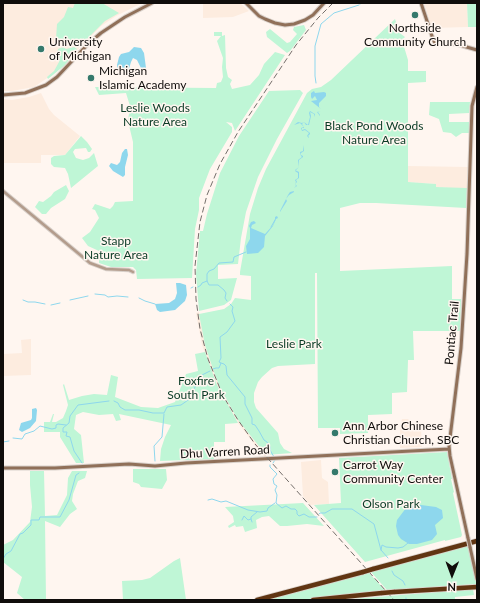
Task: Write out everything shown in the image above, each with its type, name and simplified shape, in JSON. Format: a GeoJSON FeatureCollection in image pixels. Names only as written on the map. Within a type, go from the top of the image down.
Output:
{"type":"FeatureCollection","features":[{"type":"Feature","properties":{"kind":"highway"},"geometry":{"type":"LineString","coordinates":[[257,600],[477,540]]}},
{"type":"Feature","properties":{"kind":"highway"},"geometry":{"type":"LineString","coordinates":[[313,600],[477,586]]}},
{"type":"Feature","properties":{"kind":"main road"},"geometry":{"type":"LineString","coordinates":[[3,95],[24,93],[35,90],[51,82],[88,44],[101,33],[125,17],[152,3]]}},
{"type":"Feature","properties":{"kind":"main road"},"geometry":{"type":"LineString","coordinates":[[246,3],[255,13],[265,20],[275,24],[285,25],[294,24],[305,20],[313,15],[324,3]]}},
{"type":"Feature","properties":{"kind":"main road"},"geometry":{"type":"LineString","coordinates":[[421,3],[435,43],[456,44],[477,50]]}},
{"type":"Feature","properties":{"kind":"main road","name":"Pontiac Trail"},"geometry":{"type":"LineString","coordinates":[[477,86],[472,106],[467,254],[461,348],[449,449],[477,579]]}},
{"type":"Feature","properties":{"kind":"main road","name":"Dhu Varren Road"},"geometry":{"type":"LineString","coordinates":[[3,468],[58,468],[129,464],[160,466],[186,463],[449,449]]}},
{"type":"Feature","properties":{"kind":"street"},"geometry":{"type":"LineString","coordinates":[[3,191],[90,263],[106,269],[129,270],[133,272]]}},
{"type":"Feature","properties":{"kind":"shaded area","name":"University of Michigan"},"geometry":{"type":"Polygon","coordinates":[[[3,3],[142,3],[116,16],[101,26],[56,72],[34,87],[3,91],[3,3]]]}},
{"type":"Feature","properties":{"kind":"shaded area"},"geometry":{"type":"Polygon","coordinates":[[[203,3],[240,3],[249,11],[233,17],[203,18],[203,3]]]}},
{"type":"Feature","properties":{"kind":"shaded area"},"geometry":{"type":"Polygon","coordinates":[[[424,3],[467,3],[468,27],[432,28],[424,3]]]}},
{"type":"Feature","properties":{"kind":"shaded area"},"geometry":{"type":"Polygon","coordinates":[[[41,93],[49,109],[54,115],[80,136],[65,155],[41,155],[41,163],[3,163],[3,99],[12,100],[41,93]]]}},
{"type":"Feature","properties":{"kind":"shaded area"},"geometry":{"type":"Polygon","coordinates":[[[408,166],[468,167],[467,188],[436,187],[435,184],[408,182],[408,166]]]}},
{"type":"Feature","properties":{"kind":"shaded area"},"geometry":{"type":"Polygon","coordinates":[[[199,312],[205,345],[220,388],[238,420],[268,458],[265,458],[238,423],[217,385],[202,345],[196,313],[199,312]]]}},
{"type":"Feature","properties":{"kind":"shaded area"},"geometry":{"type":"Polygon","coordinates":[[[31,339],[31,375],[3,376],[3,354],[22,353],[21,340],[31,339]]]}},
{"type":"Feature","properties":{"kind":"shaded area"},"geometry":{"type":"Polygon","coordinates":[[[402,419],[408,419],[417,429],[421,428],[422,447],[400,448],[400,429],[402,419]]]}},
{"type":"Feature","properties":{"kind":"shaded area"},"geometry":{"type":"Polygon","coordinates":[[[321,460],[322,478],[328,482],[329,504],[310,505],[303,496],[301,462],[321,460]]]}},
{"type":"Feature","properties":{"kind":"green space"},"geometry":{"type":"Polygon","coordinates":[[[75,3],[102,3],[119,13],[105,21],[84,42],[56,39],[57,24],[64,17],[68,7],[73,8],[75,3]]]}},
{"type":"Feature","properties":{"kind":"green space"},"geometry":{"type":"Polygon","coordinates":[[[467,3],[477,3],[477,27],[468,27],[467,3]]]}},
{"type":"Feature","properties":{"kind":"green space"},"geometry":{"type":"Polygon","coordinates":[[[395,19],[401,34],[405,37],[402,40],[408,60],[408,71],[426,71],[426,82],[408,83],[408,182],[436,184],[436,187],[467,188],[466,208],[360,203],[340,208],[340,271],[452,266],[452,299],[461,299],[460,331],[413,331],[414,360],[408,360],[407,392],[392,393],[392,414],[368,415],[368,433],[340,434],[340,428],[318,428],[317,273],[315,273],[315,364],[278,366],[272,368],[258,382],[254,393],[256,408],[278,433],[280,443],[284,449],[292,453],[266,455],[238,420],[220,388],[205,345],[199,314],[224,309],[231,304],[235,298],[251,300],[251,276],[240,275],[240,272],[250,214],[266,169],[307,93],[312,89],[321,87],[331,80],[395,19]]]}},
{"type":"Feature","properties":{"kind":"green space"},"geometry":{"type":"Polygon","coordinates":[[[304,25],[306,30],[287,53],[267,37],[266,32],[270,29],[287,43],[290,42],[297,34],[293,30],[294,27],[304,25]]]}},
{"type":"Feature","properties":{"kind":"green space"},"geometry":{"type":"Polygon","coordinates":[[[214,32],[222,32],[222,36],[225,35],[226,68],[228,77],[232,80],[230,84],[232,89],[250,85],[259,75],[264,64],[275,52],[285,55],[235,131],[232,123],[226,122],[232,127],[232,132],[210,169],[199,198],[199,210],[195,229],[192,278],[137,279],[136,270],[133,267],[111,267],[99,263],[99,251],[88,246],[82,238],[90,232],[99,218],[95,210],[92,209],[95,204],[110,209],[115,202],[133,201],[133,142],[128,121],[130,106],[126,93],[99,95],[95,87],[216,88],[217,83],[221,82],[223,77],[223,58],[217,41],[221,36],[214,36],[214,32]]]}},
{"type":"Feature","properties":{"kind":"green space"},"geometry":{"type":"Polygon","coordinates":[[[63,47],[66,49],[74,47],[77,49],[65,65],[48,79],[47,77],[54,71],[59,62],[60,58],[57,57],[58,49],[63,47]]]}},
{"type":"Feature","properties":{"kind":"green space"},"geometry":{"type":"Polygon","coordinates":[[[300,90],[303,93],[258,177],[246,212],[238,264],[218,265],[218,279],[237,278],[231,300],[224,305],[199,311],[196,274],[200,231],[203,231],[220,173],[239,136],[269,91],[300,90]]]}},
{"type":"Feature","properties":{"kind":"green space"},"geometry":{"type":"Polygon","coordinates":[[[430,102],[470,102],[469,113],[449,114],[449,122],[469,122],[470,133],[462,133],[456,137],[451,133],[443,132],[439,119],[429,115],[430,102]]]}},
{"type":"Feature","properties":{"kind":"green space"},"geometry":{"type":"Polygon","coordinates":[[[81,136],[92,149],[88,152],[86,148],[75,149],[73,152],[76,158],[83,160],[89,158],[94,153],[98,166],[71,188],[65,168],[54,167],[51,164],[51,158],[54,156],[65,155],[81,136]]]}},
{"type":"Feature","properties":{"kind":"green space"},"geometry":{"type":"Polygon","coordinates":[[[66,185],[69,191],[65,199],[51,208],[46,214],[42,214],[35,207],[39,201],[43,202],[54,192],[66,185]]]}},
{"type":"Feature","properties":{"kind":"green space","name":"Foxfire South Park"},"geometry":{"type":"Polygon","coordinates":[[[205,352],[217,385],[238,423],[225,424],[225,442],[214,442],[214,459],[160,461],[161,449],[171,425],[119,414],[121,420],[116,421],[113,414],[99,415],[83,412],[76,415],[74,429],[81,435],[84,463],[76,463],[60,437],[60,432],[44,432],[44,422],[50,422],[54,414],[52,422],[56,422],[63,418],[66,411],[68,405],[64,384],[69,400],[94,394],[107,395],[111,375],[118,377],[115,397],[141,407],[158,408],[175,402],[186,374],[198,371],[195,354],[205,352]]]}},
{"type":"Feature","properties":{"kind":"green space","name":"Olson Park"},"geometry":{"type":"Polygon","coordinates":[[[447,452],[453,493],[462,535],[461,537],[365,562],[314,505],[341,503],[339,458],[447,452]]]}},
{"type":"Feature","properties":{"kind":"green space"},"geometry":{"type":"Polygon","coordinates":[[[133,469],[166,469],[167,480],[162,489],[141,487],[139,484],[133,482],[133,469]]]}},
{"type":"Feature","properties":{"kind":"green space"},"geometry":{"type":"Polygon","coordinates":[[[30,471],[44,471],[45,516],[57,515],[67,495],[68,478],[72,471],[87,471],[85,478],[78,481],[73,494],[72,501],[77,509],[70,514],[60,527],[45,521],[46,600],[25,600],[17,593],[22,577],[3,562],[3,545],[13,540],[30,522],[32,507],[30,471]]]}},
{"type":"Feature","properties":{"kind":"green space"},"geometry":{"type":"Polygon","coordinates":[[[303,503],[324,526],[307,524],[280,526],[269,516],[256,520],[257,528],[245,532],[243,526],[236,527],[235,525],[229,528],[228,526],[234,522],[233,516],[225,507],[303,503]]]}},
{"type":"Feature","properties":{"kind":"green space"},"geometry":{"type":"Polygon","coordinates":[[[468,545],[477,584],[387,590],[371,572],[468,545]]]}},
{"type":"Feature","properties":{"kind":"green space"},"geometry":{"type":"Polygon","coordinates":[[[180,558],[186,600],[123,600],[122,581],[150,578],[180,558]]]}},
{"type":"Feature","properties":{"kind":"green space"},"geometry":{"type":"Polygon","coordinates":[[[369,573],[385,590],[302,600],[267,600],[369,573]]]}},
{"type":"Feature","properties":{"kind":"green space"},"geometry":{"type":"Polygon","coordinates":[[[473,589],[474,595],[455,597],[455,600],[341,600],[473,589]]]}},
{"type":"Feature","properties":{"kind":"water"},"geometry":{"type":"Polygon","coordinates":[[[134,47],[141,48],[144,53],[146,68],[142,70],[137,60],[133,58],[128,72],[124,74],[121,73],[118,70],[117,65],[119,57],[121,54],[129,52],[134,47]]]}},
{"type":"Feature","properties":{"kind":"water"},"geometry":{"type":"Polygon","coordinates":[[[314,91],[315,93],[326,93],[326,96],[319,103],[319,107],[321,109],[311,101],[317,100],[315,96],[312,99],[311,97],[311,93],[314,91]]]}},
{"type":"Feature","properties":{"kind":"water"},"geometry":{"type":"Polygon","coordinates":[[[310,111],[315,114],[315,117],[314,114],[310,112],[311,116],[308,125],[310,111]]]}},
{"type":"Feature","properties":{"kind":"water"},"geometry":{"type":"Polygon","coordinates":[[[304,127],[302,130],[305,129],[310,133],[308,136],[309,138],[307,136],[309,133],[305,130],[302,131],[301,128],[304,127]]]}},
{"type":"Feature","properties":{"kind":"water"},"geometry":{"type":"Polygon","coordinates":[[[303,145],[304,151],[301,155],[303,157],[299,160],[299,167],[298,160],[302,157],[301,156],[300,152],[303,151],[303,145]]]}},
{"type":"Feature","properties":{"kind":"water"},"geometry":{"type":"Polygon","coordinates":[[[125,149],[127,149],[128,155],[125,175],[123,177],[113,171],[109,166],[111,163],[117,165],[120,162],[122,153],[125,149]]]}},
{"type":"Feature","properties":{"kind":"water"},"geometry":{"type":"Polygon","coordinates":[[[296,170],[299,172],[299,178],[296,180],[297,182],[295,184],[295,180],[298,178],[298,173],[295,171],[296,170]]]}},
{"type":"Feature","properties":{"kind":"water"},"geometry":{"type":"Polygon","coordinates":[[[294,191],[289,195],[286,199],[290,192],[294,191]]]}},
{"type":"Feature","properties":{"kind":"water"},"geometry":{"type":"Polygon","coordinates":[[[286,199],[287,201],[280,211],[286,199]]]}},
{"type":"Feature","properties":{"kind":"water"},"geometry":{"type":"Polygon","coordinates":[[[277,216],[278,218],[276,219],[273,226],[265,236],[264,247],[258,253],[247,254],[246,246],[250,239],[249,226],[251,222],[254,221],[256,223],[252,225],[251,228],[265,234],[273,225],[275,217],[277,216]]]}},
{"type":"Feature","properties":{"kind":"water"},"geometry":{"type":"Polygon","coordinates":[[[176,283],[186,285],[187,295],[185,301],[175,310],[160,312],[157,310],[155,304],[169,303],[175,299],[177,293],[176,283]]]}},
{"type":"Feature","properties":{"kind":"water"},"geometry":{"type":"Polygon","coordinates":[[[36,408],[36,421],[30,428],[22,432],[19,430],[21,423],[31,420],[32,409],[36,408]]]}},
{"type":"Feature","properties":{"kind":"water"},"geometry":{"type":"Polygon","coordinates":[[[421,505],[436,507],[442,510],[443,518],[435,525],[437,534],[432,540],[417,544],[409,544],[398,535],[396,526],[397,520],[406,508],[421,505]]]}},
{"type":"Feature","properties":{"kind":"waterway"},"geometry":{"type":"LineString","coordinates":[[316,83],[315,46],[321,24],[334,13],[359,5]]}},
{"type":"Feature","properties":{"kind":"waterway"},"geometry":{"type":"LineString","coordinates":[[271,227],[275,220]]}},
{"type":"Feature","properties":{"kind":"waterway"},"geometry":{"type":"LineString","coordinates":[[227,301],[224,290],[218,285],[209,285],[207,281],[207,274],[219,263],[233,262],[234,257],[246,252]]}},
{"type":"Feature","properties":{"kind":"waterway"},"geometry":{"type":"LineString","coordinates":[[198,287],[207,281]]}},
{"type":"Feature","properties":{"kind":"waterway"},"geometry":{"type":"LineString","coordinates":[[95,294],[105,295],[108,297],[128,297]]}},
{"type":"Feature","properties":{"kind":"waterway"},"geometry":{"type":"LineString","coordinates":[[70,300],[88,296]]}},
{"type":"Feature","properties":{"kind":"waterway"},"geometry":{"type":"LineString","coordinates":[[139,298],[155,304]]}},
{"type":"Feature","properties":{"kind":"waterway"},"geometry":{"type":"LineString","coordinates":[[23,300],[45,304]]}},
{"type":"Feature","properties":{"kind":"waterway"},"geometry":{"type":"LineString","coordinates":[[51,305],[60,303]]}},
{"type":"Feature","properties":{"kind":"waterway"},"geometry":{"type":"LineString","coordinates":[[213,369],[219,368],[221,363],[219,362],[221,358],[220,337],[227,332],[235,321],[232,311],[233,307],[230,304]]}},
{"type":"Feature","properties":{"kind":"waterway"},"geometry":{"type":"LineString","coordinates":[[221,363],[226,366],[227,375],[245,397],[245,404],[252,418],[252,424],[255,425],[264,440],[267,442],[274,457]]}},
{"type":"Feature","properties":{"kind":"waterway"},"geometry":{"type":"LineString","coordinates":[[114,401],[125,410],[164,413],[167,407],[181,405],[191,398],[191,394],[202,375],[210,371]]}},
{"type":"Feature","properties":{"kind":"waterway"},"geometry":{"type":"LineString","coordinates":[[82,463],[74,451],[70,437],[66,436],[67,432],[63,432],[63,428],[69,423],[70,416],[78,405],[109,401]]}},
{"type":"Feature","properties":{"kind":"waterway"},"geometry":{"type":"LineString","coordinates":[[155,461],[154,446],[162,437],[164,414]]}},
{"type":"Feature","properties":{"kind":"waterway"},"geometry":{"type":"LineString","coordinates":[[13,438],[22,439],[25,434],[34,431],[40,426],[52,429],[56,428],[56,425],[58,424],[66,425]]}},
{"type":"Feature","properties":{"kind":"waterway"},"geometry":{"type":"LineString","coordinates":[[3,442],[9,441]]}},
{"type":"Feature","properties":{"kind":"waterway"},"geometry":{"type":"LineString","coordinates":[[270,465],[270,467],[277,474],[273,479],[274,484],[277,486],[275,490],[277,495],[276,503],[282,508],[286,506],[291,509],[295,509],[299,516],[304,514],[309,517],[317,517]]}},
{"type":"Feature","properties":{"kind":"waterway"},"geometry":{"type":"LineString","coordinates":[[3,559],[6,554],[11,551],[20,534],[31,525],[31,520],[39,520],[40,517],[60,517],[69,500],[76,475],[79,473]]}},
{"type":"Feature","properties":{"kind":"waterway"},"geometry":{"type":"LineString","coordinates":[[208,500],[212,499],[221,502],[226,501],[248,510],[260,512],[267,511],[268,508],[275,503]]}},
{"type":"Feature","properties":{"kind":"waterway"},"geometry":{"type":"LineString","coordinates":[[319,514],[325,513],[332,509],[352,509],[374,524],[381,550],[388,558]]}},
{"type":"Feature","properties":{"kind":"waterway"},"geometry":{"type":"LineString","coordinates":[[252,522],[251,517],[257,512]]}},
{"type":"Feature","properties":{"kind":"waterway"},"geometry":{"type":"LineString","coordinates":[[242,520],[244,516],[248,520],[251,519]]}},
{"type":"Feature","properties":{"kind":"waterway"},"geometry":{"type":"LineString","coordinates":[[381,550],[382,545],[386,547],[398,548],[403,547],[408,543]]}},
{"type":"Feature","properties":{"kind":"waterway"},"geometry":{"type":"LineString","coordinates":[[392,571],[394,575],[403,581],[405,585]]}},
{"type":"Feature","properties":{"kind":"railway"},"geometry":{"type":"LineString","coordinates":[[333,3],[318,18],[296,45],[238,132],[220,164],[207,195],[200,222],[195,266],[196,299],[200,329],[208,359],[223,396],[238,420],[255,444],[394,600]]}},
{"type":"Feature","properties":{"kind":"place","name":"Northside Community Church"},"geometry":{"type":"Point","coordinates":[415,15]}},
{"type":"Feature","properties":{"kind":"place","name":"University of Michigan"},"geometry":{"type":"Point","coordinates":[41,49]}},
{"type":"Feature","properties":{"kind":"place","name":"Michigan Islamic Academy"},"geometry":{"type":"Point","coordinates":[91,78]}},
{"type":"Feature","properties":{"kind":"place","name":"Ann Arbor Chinese Christian Church, SBC"},"geometry":{"type":"Point","coordinates":[335,433]}},
{"type":"Feature","properties":{"kind":"place","name":"Carrot Way Community Center"},"geometry":{"type":"Point","coordinates":[335,472]}},
{"type":"Feature","properties":{"kind":"park label","name":"Leslie Woods Nature Area"},"geometry":{"type":"Point","coordinates":[155,115]}},
{"type":"Feature","properties":{"kind":"park label","name":"Black Pond Woods Nature Area"},"geometry":{"type":"Point","coordinates":[374,133]}},
{"type":"Feature","properties":{"kind":"park label","name":"Stapp Nature Area"},"geometry":{"type":"Point","coordinates":[116,248]}},
{"type":"Feature","properties":{"kind":"park label","name":"Leslie Park"},"geometry":{"type":"Point","coordinates":[294,344]}}]}
